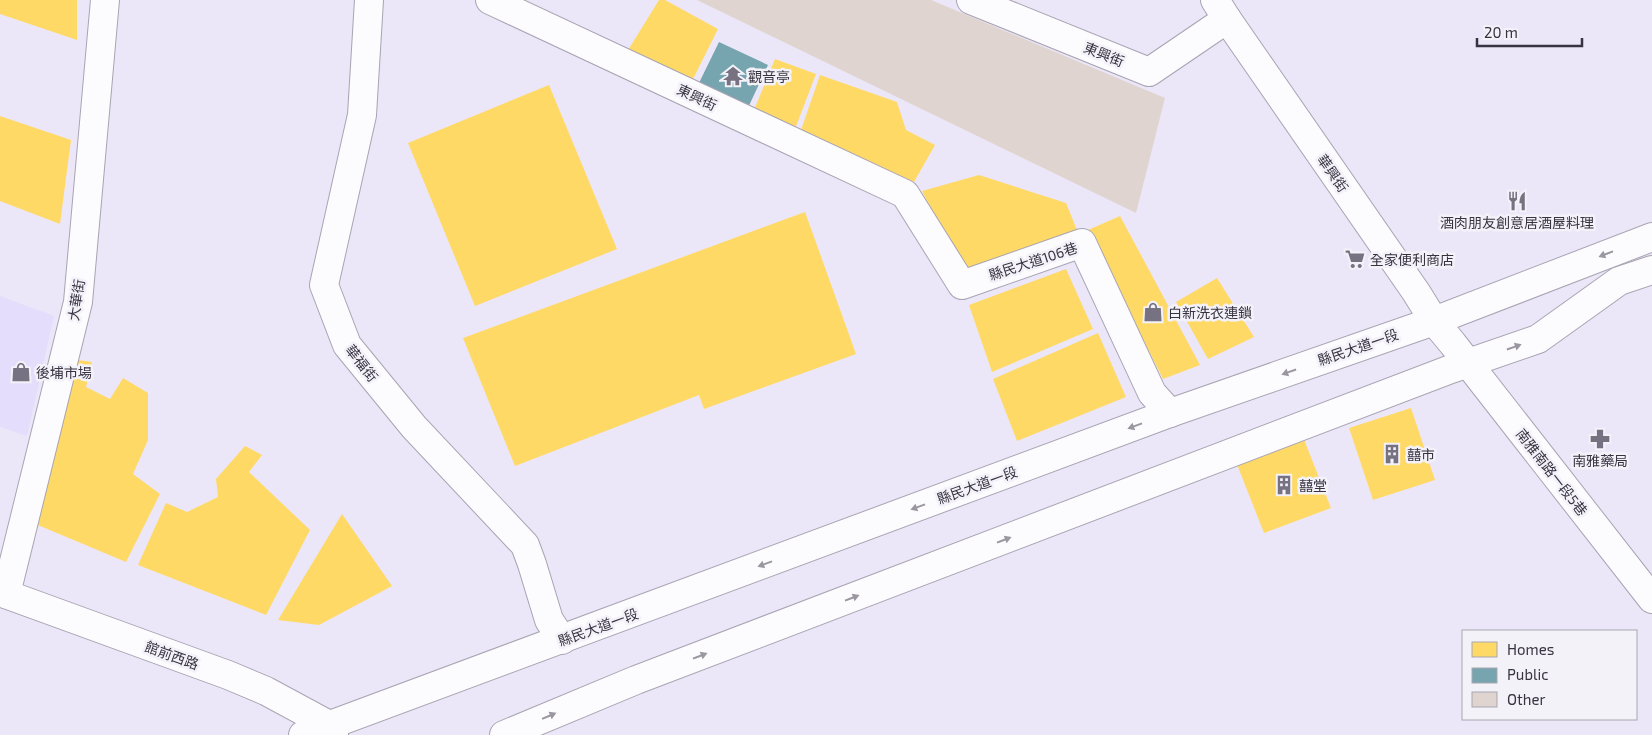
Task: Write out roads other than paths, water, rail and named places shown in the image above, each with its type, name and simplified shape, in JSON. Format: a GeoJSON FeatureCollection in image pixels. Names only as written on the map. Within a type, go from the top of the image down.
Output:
{"type":"FeatureCollection","features":[{"type":"Feature","properties":{"kind":"street","name":"大華街"},"geometry":{"type":"LineString","coordinates":[[3,593],[78,302],[105,0]]}},
{"type":"Feature","properties":{"kind":"street","name":"華福街"},"geometry":{"type":"LineString","coordinates":[[369,0],[362,115],[324,285],[347,345],[414,427],[525,545],[548,620],[562,640]]}},
{"type":"Feature","properties":{"kind":"street","name":"東興街"},"geometry":{"type":"LineString","coordinates":[[490,0],[905,194]]}},
{"type":"Feature","properties":{"kind":"street","name":"東興街"},"geometry":{"type":"LineString","coordinates":[[971,0],[1149,72],[1221,10]]}},
{"type":"Feature","properties":{"kind":"street","name":"華興街"},"geometry":{"type":"LineString","coordinates":[[1221,10],[1416,292],[1434,321],[1461,354]]}},
{"type":"Feature","properties":{"kind":"street","name":"縣民大道106巷"},"geometry":{"type":"LineString","coordinates":[[905,194],[962,285],[1082,243],[1152,393],[1170,413]]}},
{"type":"Feature","properties":{"kind":"street","name":"縣民大道一段"},"geometry":{"type":"LineString","coordinates":[[303,735],[332,730],[562,640],[1170,413],[1434,321],[1652,237]]}},
{"type":"Feature","properties":{"kind":"street"},"geometry":{"type":"LineString","coordinates":[[504,735],[636,680],[1461,354],[1538,339],[1619,281],[1652,270]]}},
{"type":"Feature","properties":{"kind":"street","name":"南雅南路一段5巷"},"geometry":{"type":"LineString","coordinates":[[1461,354],[1652,599]]}},
{"type":"Feature","properties":{"kind":"street","name":"館前西路"},"geometry":{"type":"LineString","coordinates":[[3,593],[228,675],[266,691],[332,730]]}},
{"type":"Feature","properties":{"kind":"place","name":"觀音亭"},"geometry":{"type":"Point","coordinates":[733,76]}},
{"type":"Feature","properties":{"kind":"place","name":"酒肉朋友創意居酒屋料理"},"geometry":{"type":"Point","coordinates":[1517,201]}},
{"type":"Feature","properties":{"kind":"place","name":"全家便利商店"},"geometry":{"type":"Point","coordinates":[1355,259]}},
{"type":"Feature","properties":{"kind":"place","name":"白新洗衣連鎖"},"geometry":{"type":"Point","coordinates":[1153,312]}},
{"type":"Feature","properties":{"kind":"place","name":"後埔市場"},"geometry":{"type":"Point","coordinates":[21,372]}},
{"type":"Feature","properties":{"kind":"place","name":"南雅藥局"},"geometry":{"type":"Point","coordinates":[1600,439]}},
{"type":"Feature","properties":{"kind":"place","name":"囍市"},"geometry":{"type":"Point","coordinates":[1392,454]}},
{"type":"Feature","properties":{"kind":"place","name":"囍堂"},"geometry":{"type":"Point","coordinates":[1284,485]}}]}
